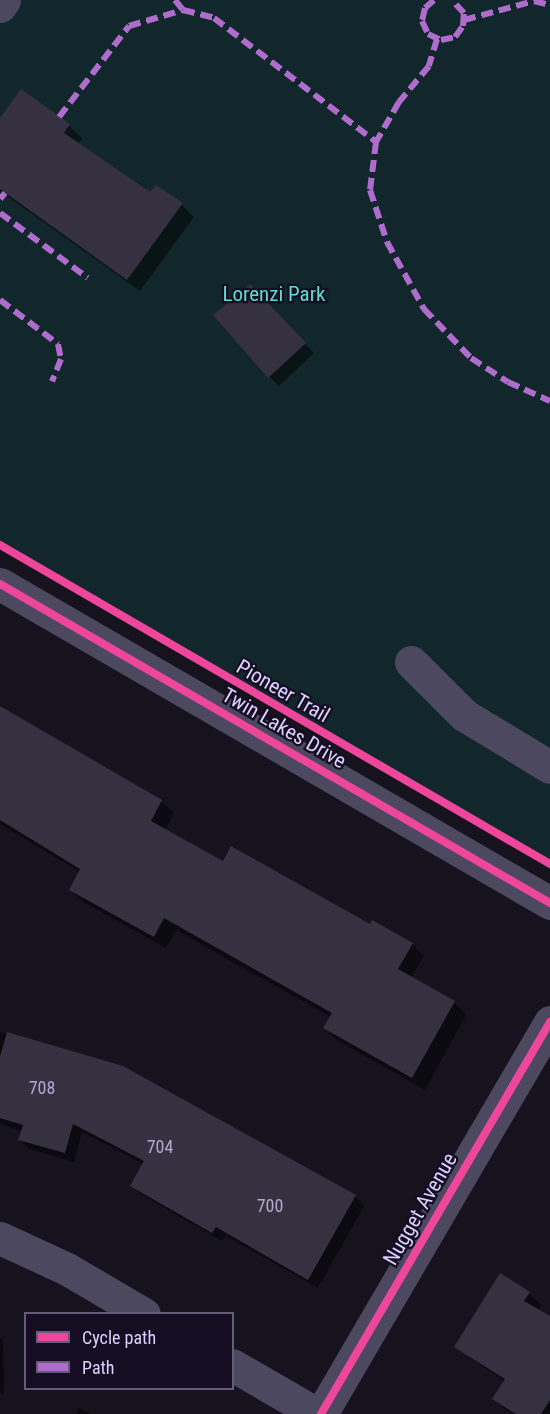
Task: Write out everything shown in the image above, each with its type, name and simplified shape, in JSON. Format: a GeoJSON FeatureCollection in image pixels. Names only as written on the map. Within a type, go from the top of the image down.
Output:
{"type":"FeatureCollection","features":[{"type":"Feature","properties":{"kind":"street"},"geometry":{"type":"LineString","coordinates":[[0,6],[4,0]]}},
{"type":"Feature","properties":{"kind":"street","name":"Twin Lakes Drive"},"geometry":{"type":"LineString","coordinates":[[0,584],[550,903]]}},
{"type":"Feature","properties":{"kind":"street"},"geometry":{"type":"LineString","coordinates":[[411,662],[464,715],[550,767]]}},
{"type":"Feature","properties":{"kind":"street","name":"Nugget Avenue"},"geometry":{"type":"LineString","coordinates":[[319,1414],[550,1022]]}},
{"type":"Feature","properties":{"kind":"street"},"geometry":{"type":"LineString","coordinates":[[0,1238],[67,1269],[141,1312]]}},
{"type":"Feature","properties":{"kind":"street"},"geometry":{"type":"LineString","coordinates":[[234,1366],[319,1414]]}},
{"type":"Feature","properties":{"kind":"green space","name":"Lorenzi Park"},"geometry":{"type":"Polygon","coordinates":[[[0,0],[550,0],[550,863],[0,542],[0,0]]]}},
{"type":"Feature","properties":{"kind":"building"},"geometry":{"type":"Polygon","coordinates":[[[21,89],[70,124],[64,133],[150,192],[156,185],[183,203],[127,280],[0,189],[0,118],[21,89]]]}},
{"type":"Feature","properties":{"kind":"building"},"geometry":{"type":"Polygon","coordinates":[[[250,284],[306,343],[268,378],[213,315],[250,284]]]}},
{"type":"Feature","properties":{"kind":"building"},"geometry":{"type":"Polygon","coordinates":[[[0,706],[162,800],[151,821],[223,861],[231,846],[370,924],[372,920],[413,943],[398,969],[455,1001],[412,1078],[323,1028],[332,1013],[164,918],[154,937],[69,890],[80,869],[0,820],[0,706]]]}},
{"type":"Feature","properties":{"kind":"building"},"geometry":{"type":"Polygon","coordinates":[[[7,1032],[123,1066],[356,1195],[308,1280],[216,1227],[212,1233],[130,1186],[144,1161],[73,1124],[65,1153],[18,1140],[23,1125],[0,1118],[0,1057],[7,1032]]]}},
{"type":"Feature","properties":{"kind":"building"},"geometry":{"type":"Polygon","coordinates":[[[500,1273],[530,1292],[524,1301],[550,1316],[550,1400],[541,1414],[516,1414],[492,1399],[505,1379],[454,1347],[500,1273]]]}},
{"type":"Feature","properties":{"kind":"marked path"},"geometry":{"type":"LineString","coordinates":[[175,0],[183,10]]}},
{"type":"Feature","properties":{"kind":"marked path"},"geometry":{"type":"LineString","coordinates":[[434,0],[425,8],[422,21],[428,34],[441,40],[455,37],[463,26],[464,13],[452,0]]}},
{"type":"Feature","properties":{"kind":"marked path"},"geometry":{"type":"LineString","coordinates":[[464,20],[534,1],[550,5]]}},
{"type":"Feature","properties":{"kind":"marked path"},"geometry":{"type":"LineString","coordinates":[[59,117],[129,26],[183,10],[214,18],[376,142]]}},
{"type":"Feature","properties":{"kind":"marked path"},"geometry":{"type":"LineString","coordinates":[[437,39],[429,66],[399,102],[376,142],[370,190],[387,242],[424,309],[471,358],[508,382],[550,401]]}},
{"type":"Feature","properties":{"kind":"marked path"},"geometry":{"type":"LineString","coordinates":[[0,199],[5,193]]}},
{"type":"Feature","properties":{"kind":"marked path"},"geometry":{"type":"LineString","coordinates":[[0,213],[88,278]]}},
{"type":"Feature","properties":{"kind":"marked path"},"geometry":{"type":"LineString","coordinates":[[0,300],[58,344],[61,359],[52,381]]}},
{"type":"Feature","properties":{"kind":"cycle path","name":"Pioneer Trail"},"geometry":{"type":"LineString","coordinates":[[0,545],[550,864]]}},
{"type":"Feature","properties":{"kind":"cycle path"},"geometry":{"type":"LineString","coordinates":[[0,584],[550,903]]}},
{"type":"Feature","properties":{"kind":"cycle path"},"geometry":{"type":"LineString","coordinates":[[321,1414],[550,1022]]}}]}
